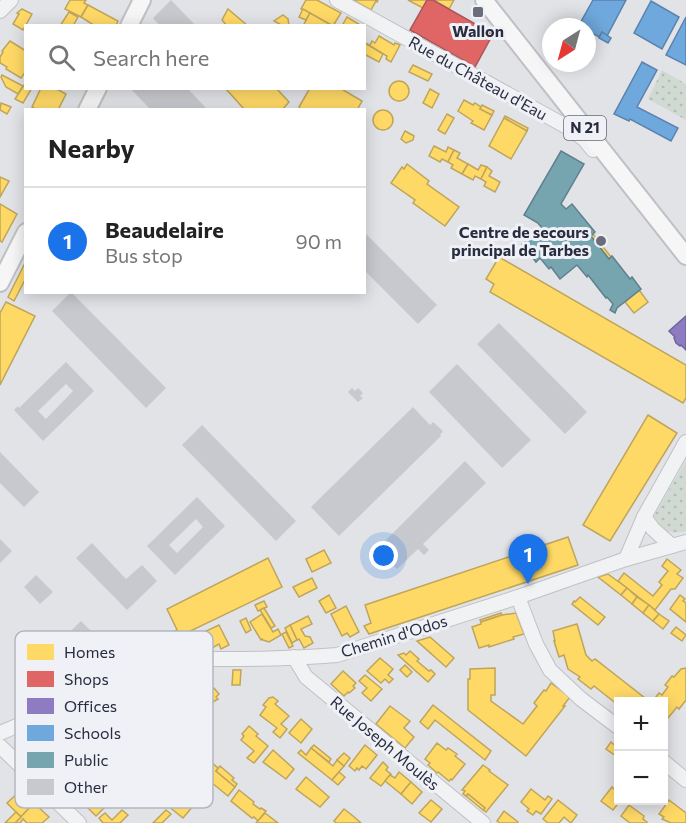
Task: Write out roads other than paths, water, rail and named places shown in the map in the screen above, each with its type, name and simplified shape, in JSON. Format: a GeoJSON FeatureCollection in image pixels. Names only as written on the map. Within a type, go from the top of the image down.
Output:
{"type":"FeatureCollection","features":[{"type":"Feature","properties":{"kind":"main road"},"geometry":{"type":"LineString","coordinates":[[130,24],[142,0]]}},
{"type":"Feature","properties":{"kind":"main road","name":"N 21"},"geometry":{"type":"LineString","coordinates":[[483,0],[684,247]]}},
{"type":"Feature","properties":{"kind":"main road","name":"N 21"},"geometry":{"type":"LineString","coordinates":[[497,0],[684,247]]}},
{"type":"Feature","properties":{"kind":"main road"},"geometry":{"type":"LineString","coordinates":[[88,108],[97,90]]}},
{"type":"Feature","properties":{"kind":"main road"},"geometry":{"type":"LineString","coordinates":[[0,283],[24,236]]}},
{"type":"Feature","properties":{"kind":"street"},"geometry":{"type":"LineString","coordinates":[[0,11],[11,0]]}},
{"type":"Feature","properties":{"kind":"street","name":"Rue du Château d'Eau"},"geometry":{"type":"LineString","coordinates":[[337,0],[569,128],[584,139],[656,230],[684,247]]}},
{"type":"Feature","properties":{"kind":"street"},"geometry":{"type":"LineString","coordinates":[[626,559],[644,517],[686,442]]}},
{"type":"Feature","properties":{"kind":"street"},"geometry":{"type":"LineString","coordinates":[[644,517],[653,530],[679,544]]}},
{"type":"Feature","properties":{"kind":"street","name":"Chemin d'Odos"},"geometry":{"type":"LineString","coordinates":[[213,659],[337,655],[518,597],[626,559],[679,544]]}},
{"type":"Feature","properties":{"kind":"street"},"geometry":{"type":"LineString","coordinates":[[518,597],[536,644],[550,670],[581,699],[614,724]]}},
{"type":"Feature","properties":{"kind":"street","name":"Rue Joseph Moulès"},"geometry":{"type":"LineString","coordinates":[[294,657],[306,677],[483,823]]}},
{"type":"Feature","properties":{"kind":"street","name":"Chemin d'Odos"},"geometry":{"type":"LineString","coordinates":[[0,733],[15,727]]}},
{"type":"Feature","properties":{"kind":"street"},"geometry":{"type":"LineString","coordinates":[[0,746],[15,761]]}},
{"type":"Feature","properties":{"kind":"street"},"geometry":{"type":"LineString","coordinates":[[668,766],[686,780]]}},
{"type":"Feature","properties":{"kind":"street"},"geometry":{"type":"LineString","coordinates":[[64,808],[79,823]]}},
{"type":"Feature","properties":{"kind":"place","name":"Wallon"},"geometry":{"type":"Point","coordinates":[478,12]}},
{"type":"Feature","properties":{"kind":"place","name":"Centre de secours principal de Tarbes"},"geometry":{"type":"Point","coordinates":[601,241]}},
{"type":"Feature","properties":{"kind":"place","name":"Beaudelaire"},"geometry":{"type":"Point","coordinates":[528,584]}}]}
